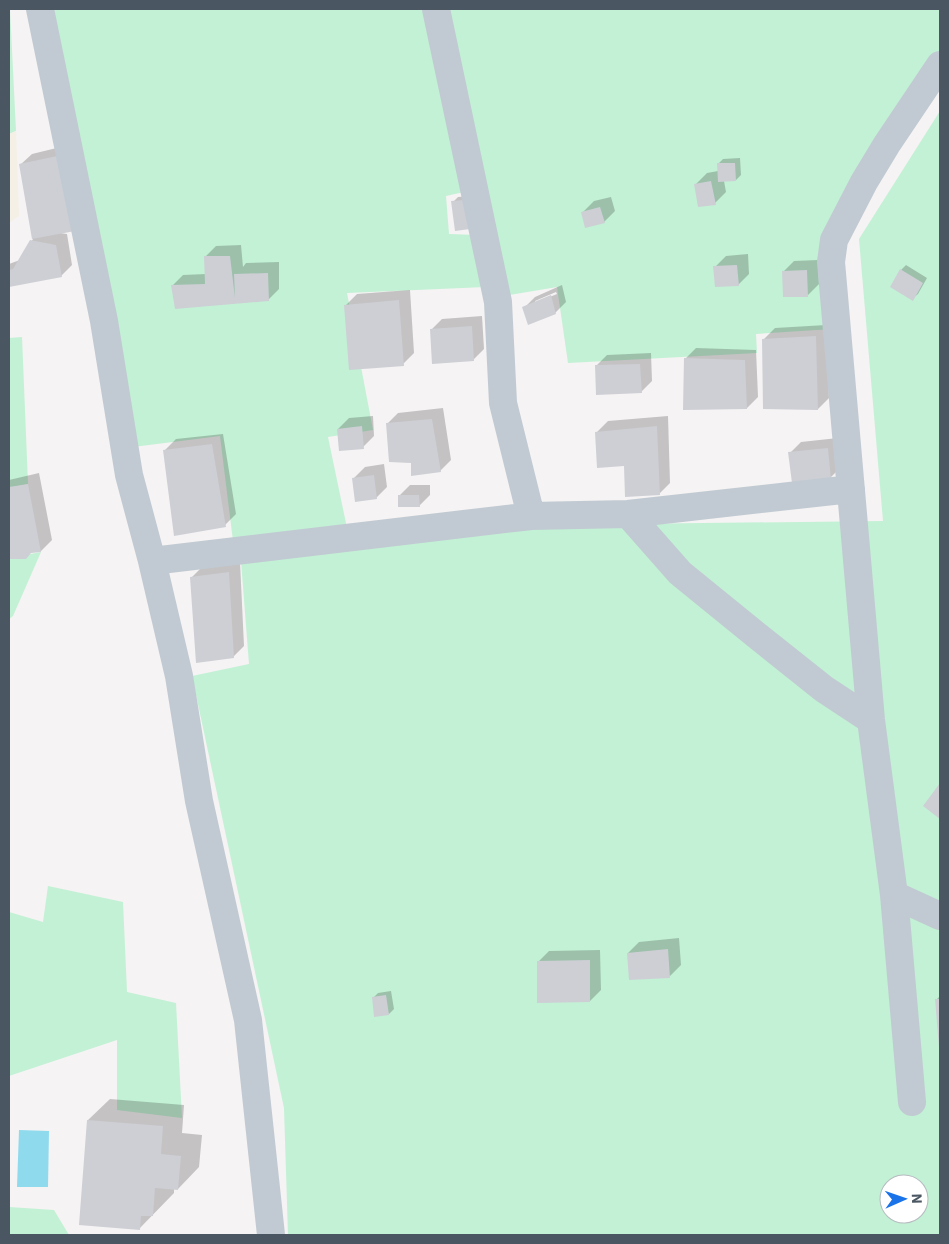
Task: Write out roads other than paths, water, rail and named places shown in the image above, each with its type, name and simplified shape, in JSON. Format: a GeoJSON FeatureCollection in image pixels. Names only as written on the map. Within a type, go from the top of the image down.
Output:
{"type":"FeatureCollection","features":[{"type":"Feature","properties":{"kind":"street"},"geometry":{"type":"LineString","coordinates":[[40,9],[104,321],[129,475],[152,561],[179,676],[199,802],[248,1020],[271,1235]]}},
{"type":"Feature","properties":{"kind":"street"},"geometry":{"type":"LineString","coordinates":[[436,9],[498,302],[503,403],[531,516]]}},
{"type":"Feature","properties":{"kind":"street"},"geometry":{"type":"LineString","coordinates":[[912,1102],[894,895],[871,720],[831,262],[834,240],[864,182],[940,65]]}},
{"type":"Feature","properties":{"kind":"street"},"geometry":{"type":"LineString","coordinates":[[152,561],[531,516],[628,514],[850,489]]}},
{"type":"Feature","properties":{"kind":"street"},"geometry":{"type":"LineString","coordinates":[[628,514],[680,573],[824,689],[871,720]]}},
{"type":"Feature","properties":{"kind":"street"},"geometry":{"type":"LineString","coordinates":[[894,895],[940,916]]}},
{"type":"Feature","properties":{"kind":"water"},"geometry":{"type":"Polygon","coordinates":[[[19,1130],[49,1131],[48,1187],[17,1187],[19,1130]]]}}]}
